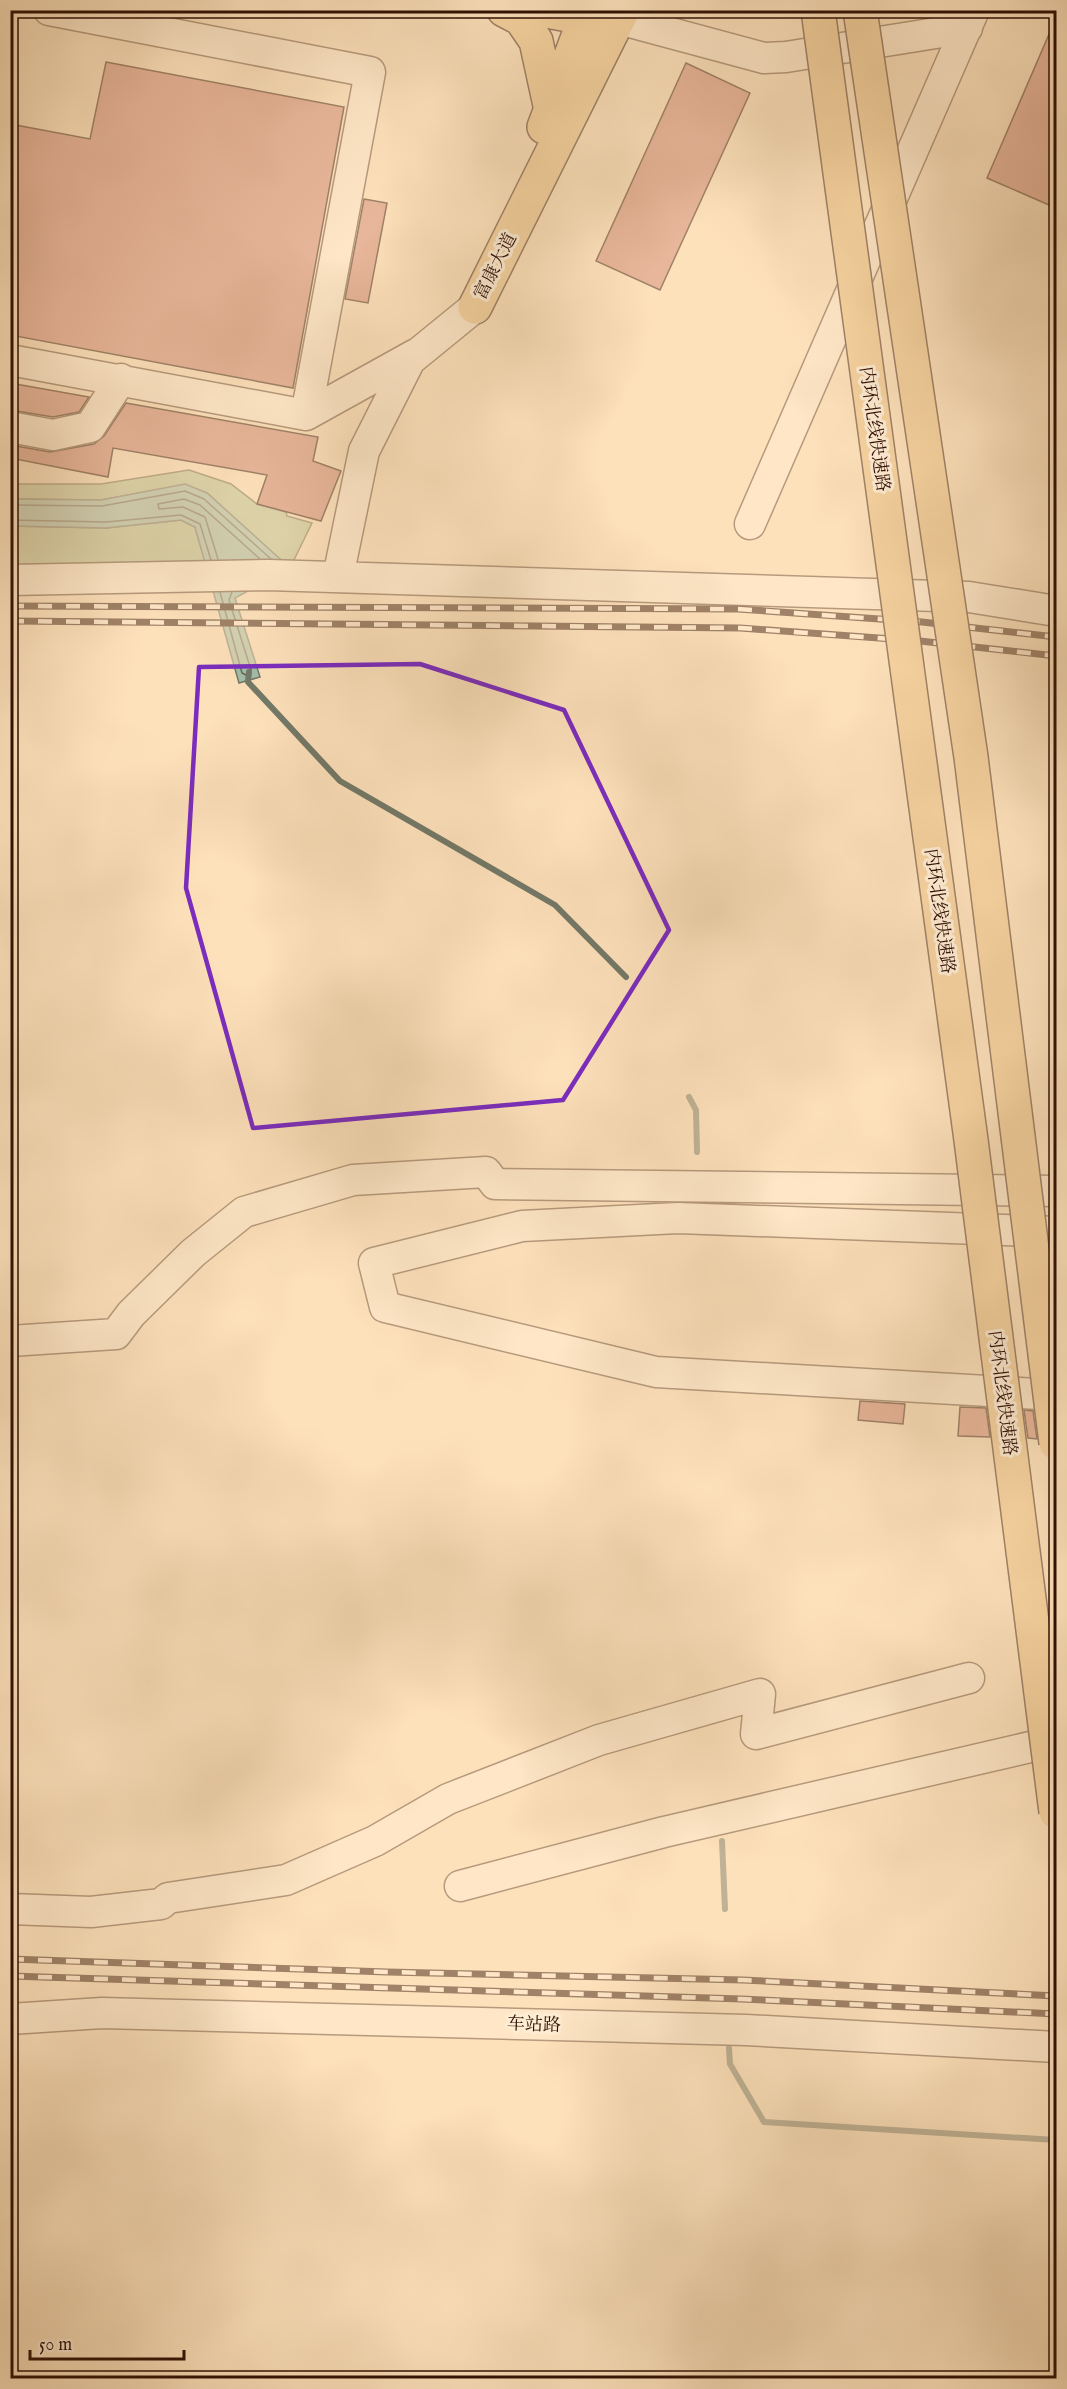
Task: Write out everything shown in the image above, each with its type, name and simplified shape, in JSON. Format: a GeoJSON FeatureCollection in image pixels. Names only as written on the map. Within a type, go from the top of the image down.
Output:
{"type":"FeatureCollection","features":[{"type":"Feature","properties":{"kind":"main road"},"geometry":{"type":"LineString","coordinates":[[504,10],[521,19],[536,41],[551,110]]}},
{"type":"Feature","properties":{"kind":"main road"},"geometry":{"type":"LineString","coordinates":[[541,10],[611,16]]}},
{"type":"Feature","properties":{"kind":"main road","name":"内环北线快速路"},"geometry":{"type":"LineString","coordinates":[[818,10],[971,1140],[1056,1812]]}},
{"type":"Feature","properties":{"kind":"main road"},"geometry":{"type":"LineString","coordinates":[[860,10],[971,757],[1056,1443]]}},
{"type":"Feature","properties":{"kind":"main road","name":"富康大道"},"geometry":{"type":"LineString","coordinates":[[475,307],[551,110],[611,16]]}},
{"type":"Feature","properties":{"kind":"main road","name":"富康大道"},"geometry":{"type":"LineString","coordinates":[[475,307],[611,16]]}},
{"type":"Feature","properties":{"kind":"street"},"geometry":{"type":"LineString","coordinates":[[49,10],[370,72],[306,415]]}},
{"type":"Feature","properties":{"kind":"street"},"geometry":{"type":"LineString","coordinates":[[611,16],[764,58],[786,57],[970,19]]}},
{"type":"Feature","properties":{"kind":"street"},"geometry":{"type":"LineString","coordinates":[[750,524],[970,19]]}},
{"type":"Feature","properties":{"kind":"street"},"geometry":{"type":"LineString","coordinates":[[338,577],[364,451],[410,360],[475,307]]}},
{"type":"Feature","properties":{"kind":"street"},"geometry":{"type":"LineString","coordinates":[[10,360],[306,415],[421,351]]}},
{"type":"Feature","properties":{"kind":"street"},"geometry":{"type":"LineString","coordinates":[[10,427],[53,435],[90,427],[121,380]]}},
{"type":"Feature","properties":{"kind":"street"},"geometry":{"type":"LineString","coordinates":[[10,580],[268,575],[338,577],[969,597],[1056,611]]}},
{"type":"Feature","properties":{"kind":"street"},"geometry":{"type":"LineString","coordinates":[[10,1341],[116,1334],[131,1314],[193,1252],[244,1212],[353,1180],[486,1172],[495,1184],[1056,1191]]}},
{"type":"Feature","properties":{"kind":"street"},"geometry":{"type":"LineString","coordinates":[[1056,1232],[678,1218],[522,1226],[374,1263],[385,1307],[656,1372],[1056,1395]]}},
{"type":"Feature","properties":{"kind":"street"},"geometry":{"type":"LineString","coordinates":[[10,1909],[91,1912],[161,1904],[168,1898],[286,1880],[375,1841],[448,1799],[599,1740],[760,1694],[756,1734],[969,1678]]}},
{"type":"Feature","properties":{"kind":"street"},"geometry":{"type":"LineString","coordinates":[[460,1886],[664,1832],[1056,1742]]}},
{"type":"Feature","properties":{"kind":"street","name":"车站路"},"geometry":{"type":"LineString","coordinates":[[10,2019],[102,2013],[698,2028],[1056,2047]]}},
{"type":"Feature","properties":{"kind":"highlighted area"},"geometry":{"type":"Polygon","coordinates":[[[420,664],[564,710],[669,930],[563,1100],[253,1128],[186,888],[199,667],[420,664]]]}},
{"type":"Feature","properties":{"kind":"shaded area"},"geometry":{"type":"Polygon","coordinates":[[[189,470],[231,484],[257,504],[286,512],[287,516],[312,523],[290,568],[207,493],[185,485],[101,500],[11,499],[11,484],[101,484],[189,470]]]}},
{"type":"Feature","properties":{"kind":"shaded area"},"geometry":{"type":"Polygon","coordinates":[[[181,520],[195,527],[208,571],[11,565],[11,526],[106,528],[181,520]]]}},
{"type":"Feature","properties":{"kind":"water"},"geometry":{"type":"Polygon","coordinates":[[[185,484],[207,493],[290,568],[235,598],[260,677],[239,683],[195,527],[181,520],[106,528],[11,526],[11,499],[101,500],[185,484]]]}},
{"type":"Feature","properties":{"kind":"building"},"geometry":{"type":"Polygon","coordinates":[[[1056,18],[1056,208],[987,178],[1056,18]]]}},
{"type":"Feature","properties":{"kind":"building"},"geometry":{"type":"Polygon","coordinates":[[[106,62],[344,107],[293,388],[10,335],[10,124],[90,139],[106,62]]]}},
{"type":"Feature","properties":{"kind":"building"},"geometry":{"type":"Polygon","coordinates":[[[686,63],[750,93],[660,290],[596,261],[686,63]]]}},
{"type":"Feature","properties":{"kind":"building"},"geometry":{"type":"Polygon","coordinates":[[[364,199],[387,203],[368,303],[345,299],[364,199]]]}},
{"type":"Feature","properties":{"kind":"building"},"geometry":{"type":"Polygon","coordinates":[[[10,383],[89,397],[79,412],[53,417],[10,410],[10,383]]]}},
{"type":"Feature","properties":{"kind":"building"},"geometry":{"type":"Polygon","coordinates":[[[126,403],[318,437],[313,461],[341,471],[321,521],[257,504],[267,475],[113,448],[108,477],[10,458],[10,445],[50,452],[94,444],[104,436],[126,403]]]}},
{"type":"Feature","properties":{"kind":"building"},"geometry":{"type":"Polygon","coordinates":[[[860,1401],[905,1404],[903,1424],[858,1420],[860,1401]]]}},
{"type":"Feature","properties":{"kind":"building"},"geometry":{"type":"Polygon","coordinates":[[[960,1407],[986,1408],[990,1437],[958,1436],[960,1407]]]}},
{"type":"Feature","properties":{"kind":"building"},"geometry":{"type":"Polygon","coordinates":[[[1024,1410],[1033,1411],[1037,1439],[1028,1438],[1024,1410]]]}},
{"type":"Feature","properties":{"kind":"waterway"},"geometry":{"type":"LineString","coordinates":[[249,672],[248,682],[340,781],[555,905],[626,977]]}},
{"type":"Feature","properties":{"kind":"waterway"},"geometry":{"type":"LineString","coordinates":[[689,1097],[696,1110],[697,1152]]}},
{"type":"Feature","properties":{"kind":"waterway"},"geometry":{"type":"LineString","coordinates":[[722,1841],[725,1909]]}},
{"type":"Feature","properties":{"kind":"waterway"},"geometry":{"type":"LineString","coordinates":[[729,2048],[730,2064],[764,2122],[1056,2140]]}},
{"type":"Feature","properties":{"kind":"railway"},"geometry":{"type":"LineString","coordinates":[[10,606],[738,609],[922,622],[1056,637]]}},
{"type":"Feature","properties":{"kind":"railway"},"geometry":{"type":"LineString","coordinates":[[10,621],[740,628],[920,641],[1056,656]]}},
{"type":"Feature","properties":{"kind":"railway"},"geometry":{"type":"LineString","coordinates":[[10,1959],[387,1972],[743,1980],[1056,1996]]}},
{"type":"Feature","properties":{"kind":"railway"},"geometry":{"type":"LineString","coordinates":[[10,1976],[741,1999],[1056,2014]]}}]}
